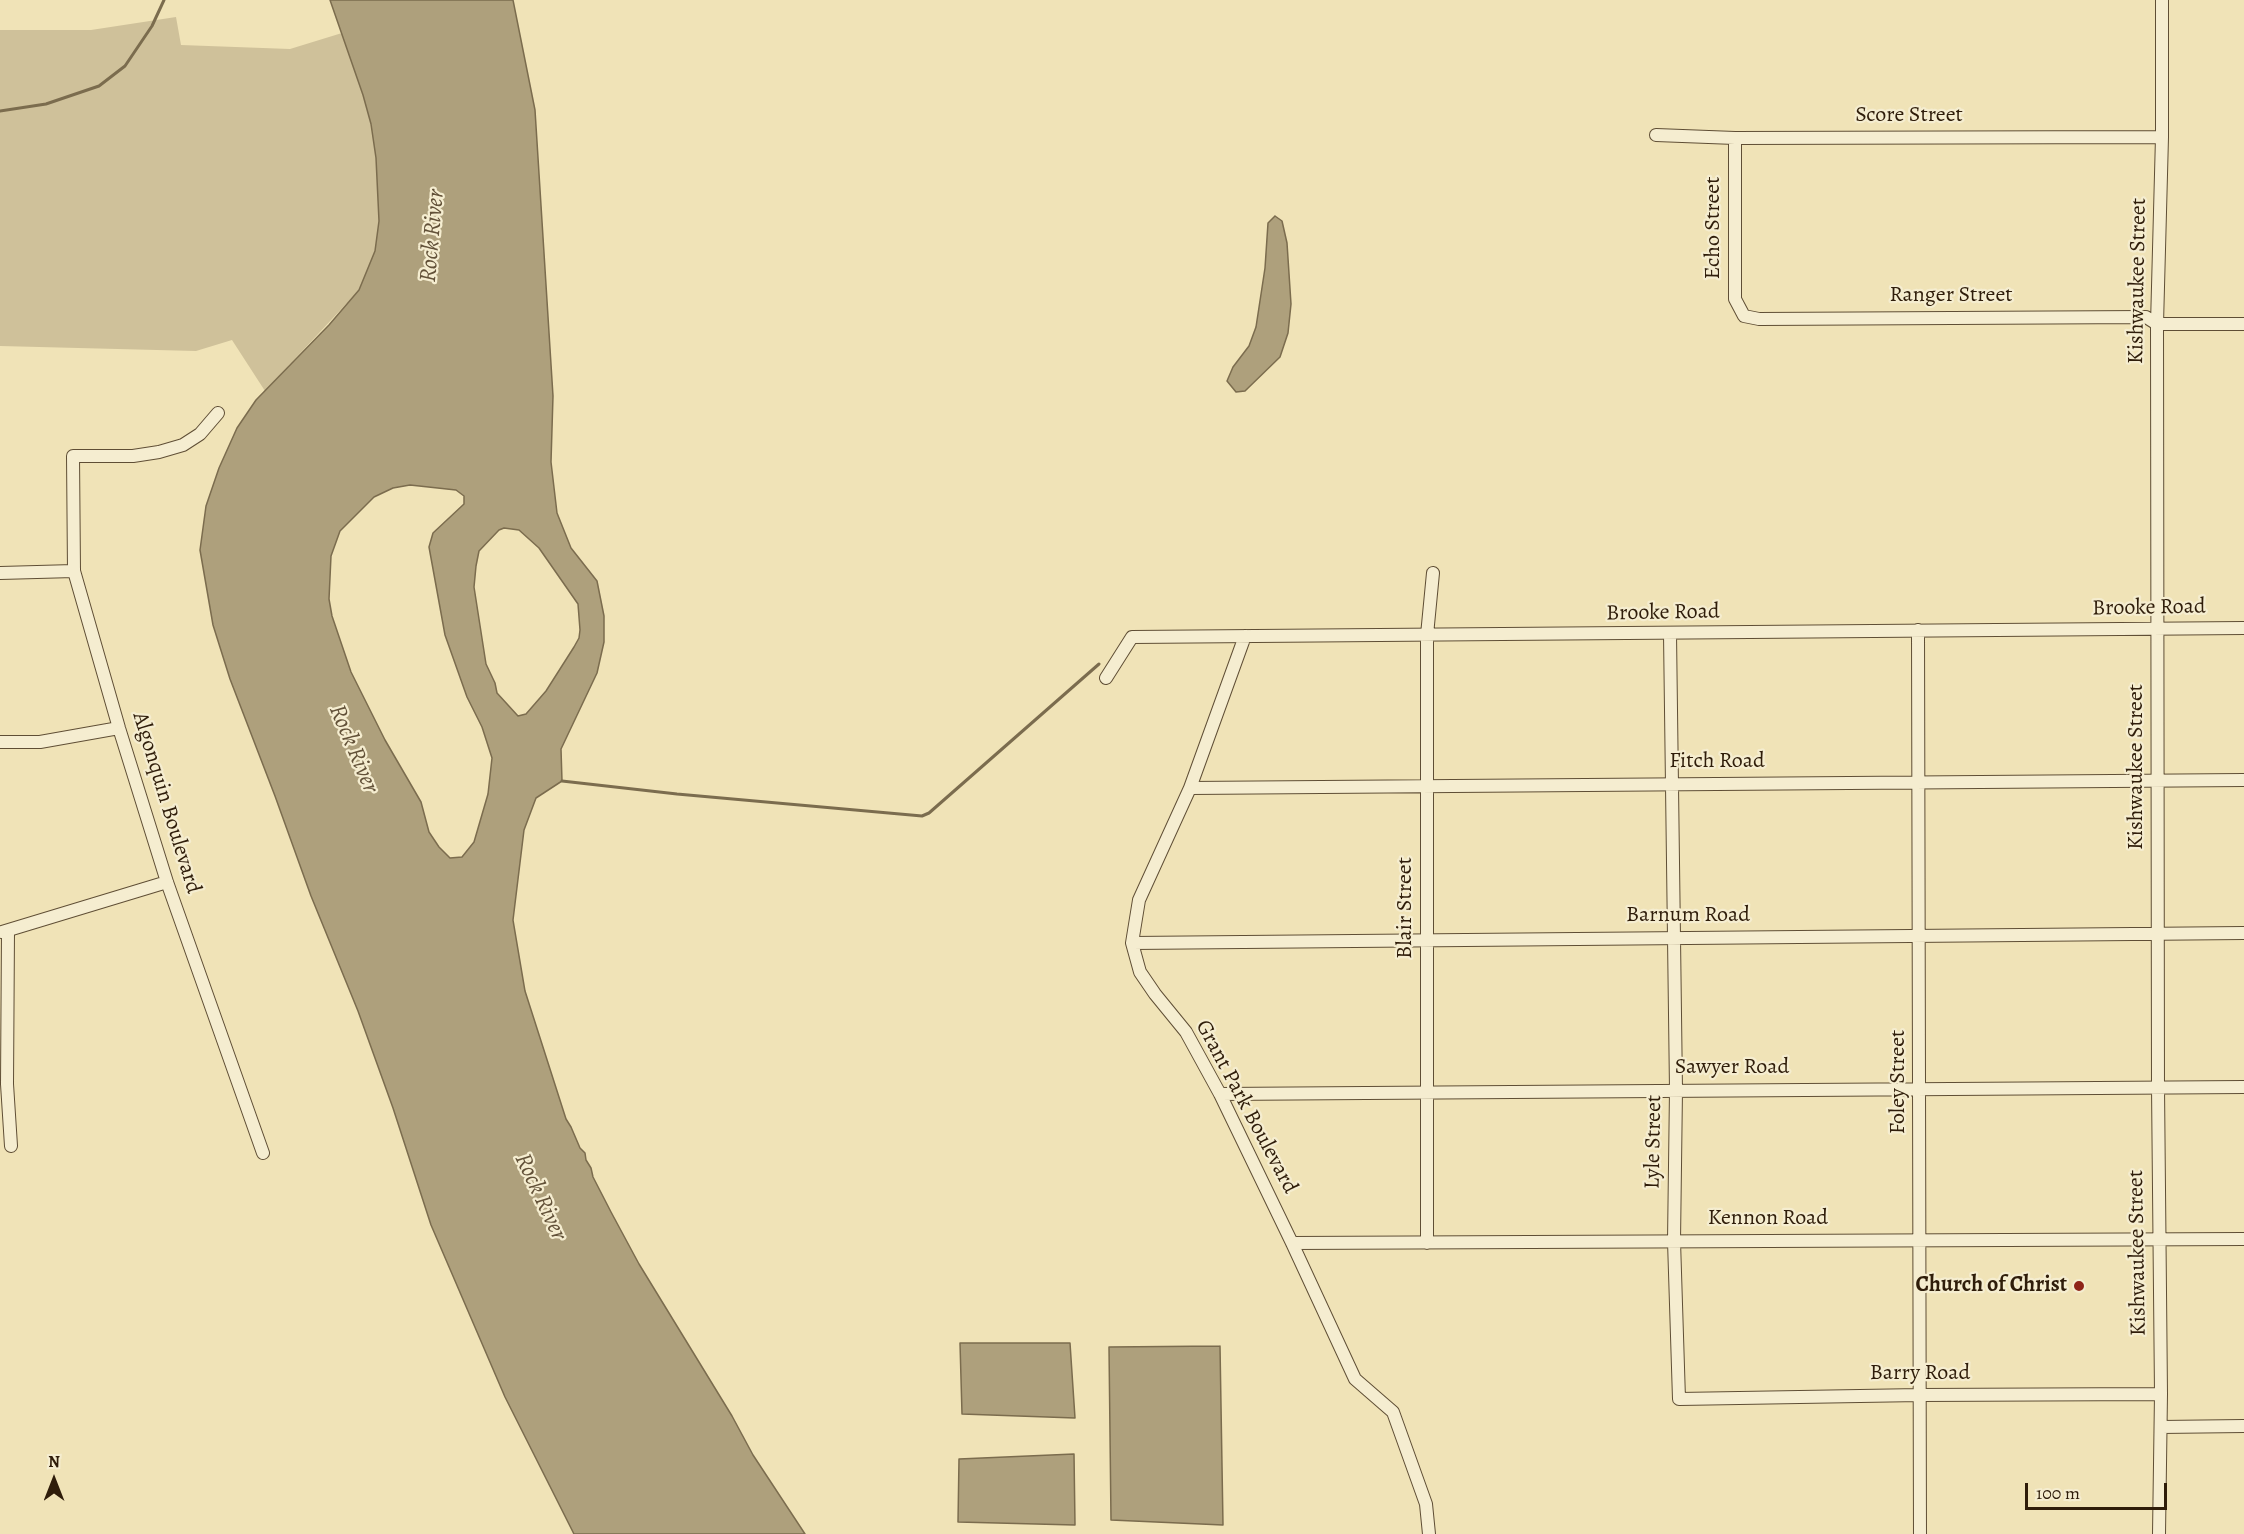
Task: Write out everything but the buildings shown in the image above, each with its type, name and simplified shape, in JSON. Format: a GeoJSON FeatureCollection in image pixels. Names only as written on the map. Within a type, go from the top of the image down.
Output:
{"type":"FeatureCollection","features":[{"type":"Feature","properties":{"kind":"street","name":"Kishwaukee Street"},"geometry":{"type":"LineString","coordinates":[[2159,1534],[2161,1394],[2158,1087],[2157,324],[2162,137],[2162,0]]}},
{"type":"Feature","properties":{"kind":"street","name":"Score Street"},"geometry":{"type":"LineString","coordinates":[[1656,135],[1735,138],[2162,137]]}},
{"type":"Feature","properties":{"kind":"street","name":"Echo Street"},"geometry":{"type":"LineString","coordinates":[[1735,138],[1735,299],[1744,316]]}},
{"type":"Feature","properties":{"kind":"street","name":"Ranger Street"},"geometry":{"type":"LineString","coordinates":[[1744,316],[1759,319],[2146,317],[2157,324],[2244,324]]}},
{"type":"Feature","properties":{"kind":"street","name":"Algonquin Boulevard"},"geometry":{"type":"LineString","coordinates":[[218,413],[200,434],[183,445],[133,456],[73,456],[74,571],[167,882],[264,1154]]}},
{"type":"Feature","properties":{"kind":"street"},"geometry":{"type":"LineString","coordinates":[[0,573],[74,571]]}},
{"type":"Feature","properties":{"kind":"street","name":"Blair Street"},"geometry":{"type":"LineString","coordinates":[[1428,1243],[1426,635],[1433,573]]}},
{"type":"Feature","properties":{"kind":"street","name":"Brooke Road"},"geometry":{"type":"LineString","coordinates":[[1106,678],[1132,637],[2244,628]]}},
{"type":"Feature","properties":{"kind":"street","name":"Foley Street"},"geometry":{"type":"LineString","coordinates":[[1918,630],[1920,1534]]}},
{"type":"Feature","properties":{"kind":"street","name":"Lyle Street"},"geometry":{"type":"LineString","coordinates":[[1671,634],[1676,1090],[1674,1240],[1679,1399]]}},
{"type":"Feature","properties":{"kind":"street","name":"Grant Park Boulevard"},"geometry":{"type":"LineString","coordinates":[[1245,636],[1190,788],[1139,900],[1132,943],[1140,972],[1186,1032],[1220,1094],[1355,1379],[1393,1412],[1426,1504],[1429,1534]]}},
{"type":"Feature","properties":{"kind":"street"},"geometry":{"type":"LineString","coordinates":[[0,742],[40,742],[120,728]]}},
{"type":"Feature","properties":{"kind":"street","name":"Fitch Road"},"geometry":{"type":"LineString","coordinates":[[1190,788],[2244,780]]}},
{"type":"Feature","properties":{"kind":"street"},"geometry":{"type":"LineString","coordinates":[[11,1146],[7,1084],[4,932],[167,882]]}},
{"type":"Feature","properties":{"kind":"street","name":"Barnum Road"},"geometry":{"type":"LineString","coordinates":[[1132,943],[2244,933]]}},
{"type":"Feature","properties":{"kind":"street","name":"Sawyer Road"},"geometry":{"type":"LineString","coordinates":[[1220,1094],[2244,1087]]}},
{"type":"Feature","properties":{"kind":"street","name":"Kennon Road"},"geometry":{"type":"LineString","coordinates":[[1292,1243],[2244,1239]]}},
{"type":"Feature","properties":{"kind":"street","name":"Barry Road"},"geometry":{"type":"LineString","coordinates":[[1679,1399],[2161,1394]]}},
{"type":"Feature","properties":{"kind":"street"},"geometry":{"type":"LineString","coordinates":[[2161,1427],[2244,1426]]}},
{"type":"Feature","properties":{"kind":"shaded area"},"geometry":{"type":"Polygon","coordinates":[[[176,17],[181,45],[290,49],[342,33],[371,124],[376,158],[379,221],[375,251],[359,290],[265,391],[232,340],[196,351],[0,346],[0,30],[91,30],[176,17]]]}},
{"type":"Feature","properties":{"kind":"water","name":"Rock River"},"geometry":{"type":"Polygon","coordinates":[[[330,0],[513,0],[535,110],[553,396],[551,462],[557,513],[571,548],[597,581],[604,616],[604,642],[597,673],[561,749],[562,781],[536,798],[524,830],[513,920],[525,991],[566,1119],[580,1148],[585,1153],[593,1177],[611,1212],[639,1264],[732,1416],[753,1455],[805,1534],[574,1534],[505,1397],[431,1225],[393,1108],[358,1011],[311,896],[230,679],[213,625],[200,550],[206,506],[219,468],[237,428],[256,400],[329,325],[359,290],[375,251],[379,221],[376,158],[371,124],[330,0]],[[410,485],[393,488],[374,497],[340,531],[331,556],[329,599],[332,616],[351,672],[385,740],[421,802],[429,832],[450,858],[462,857],[474,842],[488,794],[492,758],[445,635],[429,547],[433,533],[464,504],[464,496],[456,490],[410,485]],[[504,528],[499,530],[479,551],[474,587],[486,664],[497,693],[518,716],[526,714],[546,691],[574,647],[580,630],[578,604],[539,548],[519,530],[504,528]]]}},
{"type":"Feature","properties":{"kind":"water"},"geometry":{"type":"Polygon","coordinates":[[[1275,216],[1282,221],[1287,243],[1291,304],[1288,333],[1280,357],[1245,391],[1236,392],[1227,381],[1233,367],[1249,346],[1256,327],[1265,268],[1268,223],[1275,216]]]}},
{"type":"Feature","properties":{"kind":"water"},"geometry":{"type":"Polygon","coordinates":[[[960,1343],[1070,1343],[1075,1418],[962,1414],[960,1343]]]}},
{"type":"Feature","properties":{"kind":"water"},"geometry":{"type":"Polygon","coordinates":[[[1220,1346],[1223,1525],[1111,1520],[1109,1347],[1220,1346]]]}},
{"type":"Feature","properties":{"kind":"water"},"geometry":{"type":"Polygon","coordinates":[[[1074,1454],[1075,1525],[958,1522],[959,1459],[1074,1454]]]}},
{"type":"Feature","properties":{"kind":"waterway"},"geometry":{"type":"LineString","coordinates":[[0,111],[46,104],[99,86],[125,66],[152,26],[164,0]]}},
{"type":"Feature","properties":{"kind":"waterway"},"geometry":{"type":"LineString","coordinates":[[562,781],[677,794],[922,816],[929,813],[1099,664]]}},
{"type":"Feature","properties":{"kind":"place","name":"Church of Christ"},"geometry":{"type":"Point","coordinates":[2079,1286]}}]}
